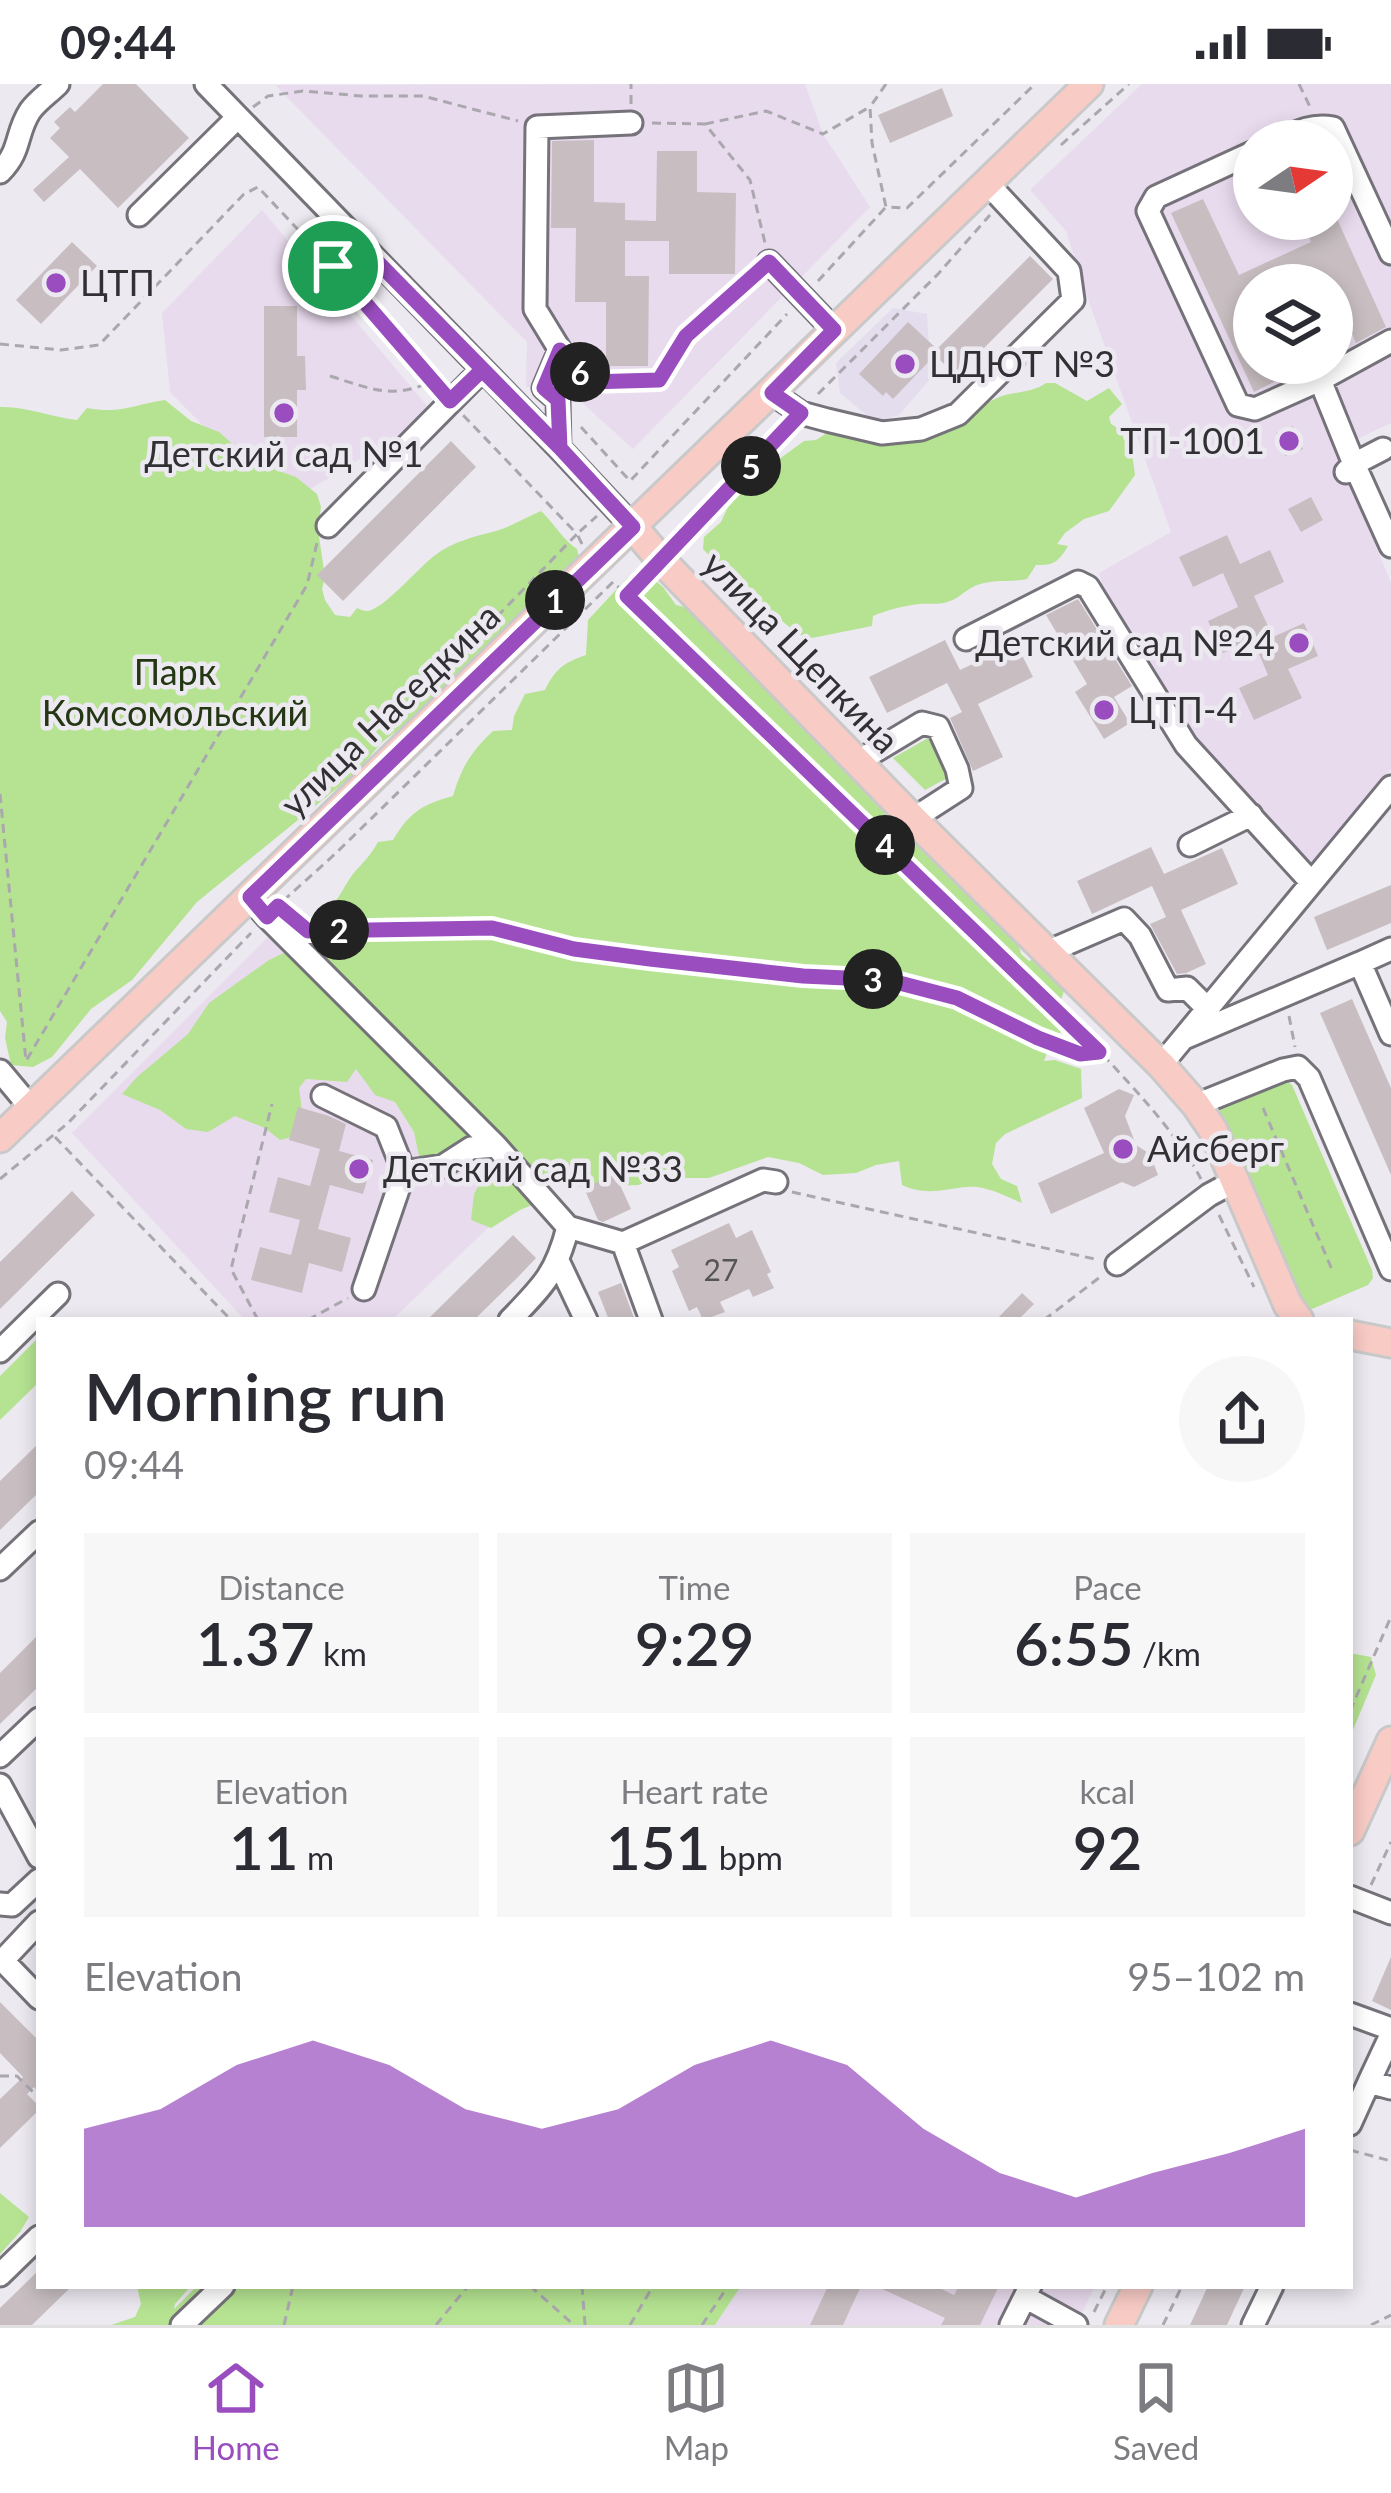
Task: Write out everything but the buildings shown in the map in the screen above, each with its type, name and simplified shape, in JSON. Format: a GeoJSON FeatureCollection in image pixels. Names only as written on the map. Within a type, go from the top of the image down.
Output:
{"type":"FeatureCollection","features":[{"type":"Feature","properties":{"kind":"main road","name":"улица Наседкина"},"geometry":{"type":"LineString","coordinates":[[0,1138],[258,907],[834,330],[994,192],[1089,84]]}},
{"type":"Feature","properties":{"kind":"main road","name":"улица Щепкина"},"geometry":{"type":"LineString","coordinates":[[633,527],[1196,1105],[1237,1180],[1294,1313]]}},
{"type":"Feature","properties":{"kind":"main road"},"geometry":{"type":"LineString","coordinates":[[1353,1335],[1391,1343]]}},
{"type":"Feature","properties":{"kind":"main road"},"geometry":{"type":"LineString","coordinates":[[1353,1825],[1391,1741]]}},
{"type":"Feature","properties":{"kind":"main road"},"geometry":{"type":"LineString","coordinates":[[1119,2325],[1137,2289]]}},
{"type":"Feature","properties":{"kind":"street"},"geometry":{"type":"LineString","coordinates":[[0,172],[13,159],[31,109],[58,84]]}},
{"type":"Feature","properties":{"kind":"street","name":"улица Щепкина"},"geometry":{"type":"LineString","coordinates":[[206,84],[633,527]]}},
{"type":"Feature","properties":{"kind":"street"},"geometry":{"type":"LineString","coordinates":[[139,215],[238,117]]}},
{"type":"Feature","properties":{"kind":"street"},"geometry":{"type":"LineString","coordinates":[[560,448],[558,400],[544,388],[560,350],[535,310],[537,127],[631,123]]}},
{"type":"Feature","properties":{"kind":"street"},"geometry":{"type":"LineString","coordinates":[[1233,162],[1156,197],[1148,211],[1238,404],[1256,409],[1311,384]]}},
{"type":"Feature","properties":{"kind":"street"},"geometry":{"type":"LineString","coordinates":[[1353,170],[1391,253]]}},
{"type":"Feature","properties":{"kind":"street"},"geometry":{"type":"LineString","coordinates":[[772,393],[801,413],[882,433],[922,429],[958,414],[1072,300],[1069,271],[994,192]]}},
{"type":"Feature","properties":{"kind":"street"},"geometry":{"type":"LineString","coordinates":[[326,272],[358,242]]}},
{"type":"Feature","properties":{"kind":"street"},"geometry":{"type":"LineString","coordinates":[[769,262],[834,330]]}},
{"type":"Feature","properties":{"kind":"street"},"geometry":{"type":"LineString","coordinates":[[1353,362],[1391,341]]}},
{"type":"Feature","properties":{"kind":"street"},"geometry":{"type":"LineString","coordinates":[[328,526],[482,370]]}},
{"type":"Feature","properties":{"kind":"street"},"geometry":{"type":"LineString","coordinates":[[1321,384],[1350,468],[1391,546]]}},
{"type":"Feature","properties":{"kind":"street"},"geometry":{"type":"LineString","coordinates":[[1350,468],[1384,448]]}},
{"type":"Feature","properties":{"kind":"street"},"geometry":{"type":"LineString","coordinates":[[966,639],[1078,582],[1088,587],[1186,745],[1310,882]]}},
{"type":"Feature","properties":{"kind":"street"},"geometry":{"type":"LineString","coordinates":[[857,761],[922,723],[938,727],[961,788],[913,819]]}},
{"type":"Feature","properties":{"kind":"street"},"geometry":{"type":"LineString","coordinates":[[1161,1065],[1391,787]]}},
{"type":"Feature","properties":{"kind":"street"},"geometry":{"type":"LineString","coordinates":[[1190,845],[1251,815]]}},
{"type":"Feature","properties":{"kind":"street"},"geometry":{"type":"LineString","coordinates":[[258,907],[496,1146],[568,1227],[623,1243],[763,1180],[784,1187]]}},
{"type":"Feature","properties":{"kind":"street"},"geometry":{"type":"LineString","coordinates":[[1045,953],[1124,919],[1140,936],[1168,990],[1186,988],[1207,1008]]}},
{"type":"Feature","properties":{"kind":"street"},"geometry":{"type":"LineString","coordinates":[[1180,1040],[1391,950]]}},
{"type":"Feature","properties":{"kind":"street"},"geometry":{"type":"LineString","coordinates":[[1360,963],[1391,1034]]}},
{"type":"Feature","properties":{"kind":"street"},"geometry":{"type":"LineString","coordinates":[[1196,1105],[1298,1067],[1309,1078],[1391,1269]]}},
{"type":"Feature","properties":{"kind":"street"},"geometry":{"type":"LineString","coordinates":[[0,1071],[31,1108]]}},
{"type":"Feature","properties":{"kind":"street"},"geometry":{"type":"LineString","coordinates":[[323,1096],[386,1127],[404,1172],[364,1289]]}},
{"type":"Feature","properties":{"kind":"street"},"geometry":{"type":"LineString","coordinates":[[404,1172],[443,1166],[471,1148],[496,1146]]}},
{"type":"Feature","properties":{"kind":"street"},"geometry":{"type":"LineString","coordinates":[[1117,1264],[1209,1195],[1237,1180]]}},
{"type":"Feature","properties":{"kind":"street"},"geometry":{"type":"LineString","coordinates":[[513,1317],[559,1263],[568,1227]]}},
{"type":"Feature","properties":{"kind":"street"},"geometry":{"type":"LineString","coordinates":[[623,1243],[650,1317]]}},
{"type":"Feature","properties":{"kind":"street"},"geometry":{"type":"LineString","coordinates":[[559,1263],[585,1317]]}},
{"type":"Feature","properties":{"kind":"street"},"geometry":{"type":"LineString","coordinates":[[0,1351],[58,1294]]}},
{"type":"Feature","properties":{"kind":"street"},"geometry":{"type":"LineString","coordinates":[[0,1569],[36,1535]]}},
{"type":"Feature","properties":{"kind":"street"},"geometry":{"type":"LineString","coordinates":[[0,1756],[36,1722]]}},
{"type":"Feature","properties":{"kind":"street"},"geometry":{"type":"LineString","coordinates":[[0,1785],[36,1851]]}},
{"type":"Feature","properties":{"kind":"street"},"geometry":{"type":"LineString","coordinates":[[0,1904],[12,1905],[36,1883]]}},
{"type":"Feature","properties":{"kind":"street"},"geometry":{"type":"LineString","coordinates":[[1353,1899],[1391,1913]]}},
{"type":"Feature","properties":{"kind":"street"},"geometry":{"type":"LineString","coordinates":[[36,1925],[5,1958],[36,1995]]}},
{"type":"Feature","properties":{"kind":"street"},"geometry":{"type":"LineString","coordinates":[[1353,2015],[1391,2032],[1380,2085],[1353,2120]]}},
{"type":"Feature","properties":{"kind":"street"},"geometry":{"type":"LineString","coordinates":[[0,2275],[36,2240]]}},
{"type":"Feature","properties":{"kind":"street"},"geometry":{"type":"LineString","coordinates":[[182,2325],[220,2289]]}},
{"type":"Feature","properties":{"kind":"street"},"geometry":{"type":"LineString","coordinates":[[1252,2325],[1270,2289]]}},
{"type":"Feature","properties":{"kind":"street"},"geometry":{"type":"LineString","coordinates":[[1011,2325],[1027,2292],[1076,2325]]}},
{"type":"Feature","properties":{"kind":"path"},"geometry":{"type":"LineString","coordinates":[[302,91],[309,84]]}},
{"type":"Feature","properties":{"kind":"path"},"geometry":{"type":"LineString","coordinates":[[631,123],[705,124],[766,111],[823,134],[870,107],[886,84]]}},
{"type":"Feature","properties":{"kind":"path"},"geometry":{"type":"LineString","coordinates":[[886,207],[908,208],[1035,84]]}},
{"type":"Feature","properties":{"kind":"path"},"geometry":{"type":"LineString","coordinates":[[1063,143],[1129,84]]}},
{"type":"Feature","properties":{"kind":"path"},"geometry":{"type":"LineString","coordinates":[[1299,84],[1317,120]]}},
{"type":"Feature","properties":{"kind":"path"},"geometry":{"type":"LineString","coordinates":[[238,117],[268,96],[302,91],[423,96],[537,127]]}},
{"type":"Feature","properties":{"kind":"path"},"geometry":{"type":"LineString","coordinates":[[870,107],[872,143],[886,207]]}},
{"type":"Feature","properties":{"kind":"path"},"geometry":{"type":"LineString","coordinates":[[560,350],[588,382],[659,380],[686,336],[769,262],[750,180],[705,124]]}},
{"type":"Feature","properties":{"kind":"path"},"geometry":{"type":"LineString","coordinates":[[0,344],[61,350],[99,345],[244,194],[258,187],[326,272],[577,534],[384,733]]}},
{"type":"Feature","properties":{"kind":"path"},"geometry":{"type":"LineString","coordinates":[[627,596],[852,358],[940,273],[994,192]]}},
{"type":"Feature","properties":{"kind":"path"},"geometry":{"type":"LineString","coordinates":[[558,400],[630,481],[886,207]]}},
{"type":"Feature","properties":{"kind":"path"},"geometry":{"type":"LineString","coordinates":[[330,376],[381,392],[399,393],[433,382]]}},
{"type":"Feature","properties":{"kind":"path"},"geometry":{"type":"LineString","coordinates":[[0,794],[26,1061],[307,585],[316,546],[328,526]]}},
{"type":"Feature","properties":{"kind":"path"},"geometry":{"type":"LineString","coordinates":[[0,1179],[54,1136],[258,907],[613,582],[1144,1100],[1192,1163],[1258,1296]]}},
{"type":"Feature","properties":{"kind":"path"},"geometry":{"type":"LineString","coordinates":[[308,931],[492,928],[593,952],[803,976],[888,980],[957,998],[1080,1054],[1099,1052]]}},
{"type":"Feature","properties":{"kind":"path"},"geometry":{"type":"LineString","coordinates":[[1285,995],[1298,1067]]}},
{"type":"Feature","properties":{"kind":"path"},"geometry":{"type":"LineString","coordinates":[[256,1317],[231,1269],[272,1104]]}},
{"type":"Feature","properties":{"kind":"path"},"geometry":{"type":"LineString","coordinates":[[1263,1108],[1333,1271]]}},
{"type":"Feature","properties":{"kind":"path"},"geometry":{"type":"LineString","coordinates":[[54,1136],[228,1317]]}},
{"type":"Feature","properties":{"kind":"path"},"geometry":{"type":"LineString","coordinates":[[784,1187],[1117,1264]]}},
{"type":"Feature","properties":{"kind":"path"},"geometry":{"type":"LineString","coordinates":[[1048,1317],[1117,1264]]}},
{"type":"Feature","properties":{"kind":"path"},"geometry":{"type":"LineString","coordinates":[[313,1317],[364,1289]]}},
{"type":"Feature","properties":{"kind":"path"},"geometry":{"type":"LineString","coordinates":[[1353,1704],[1390,1618]]}},
{"type":"Feature","properties":{"kind":"path"},"geometry":{"type":"LineString","coordinates":[[0,2076],[16,2076],[36,2095]]}},
{"type":"Feature","properties":{"kind":"path"},"geometry":{"type":"LineString","coordinates":[[1353,2151],[1391,2161]]}},
{"type":"Feature","properties":{"kind":"path"},"geometry":{"type":"LineString","coordinates":[[284,2325],[292,2289]]}},
{"type":"Feature","properties":{"kind":"path"},"geometry":{"type":"LineString","coordinates":[[436,2325],[466,2289]]}},
{"type":"Feature","properties":{"kind":"path"},"geometry":{"type":"LineString","coordinates":[[533,2289],[574,2325]]}},
{"type":"Feature","properties":{"kind":"path"},"geometry":{"type":"LineString","coordinates":[[582,2289],[585,2325]]}},
{"type":"Feature","properties":{"kind":"path"},"geometry":{"type":"LineString","coordinates":[[630,2325],[651,2289]]}},
{"type":"Feature","properties":{"kind":"path"},"geometry":{"type":"LineString","coordinates":[[702,2325],[726,2289]]}},
{"type":"Feature","properties":{"kind":"path"},"geometry":{"type":"LineString","coordinates":[[1088,2325],[1105,2289]]}},
{"type":"Feature","properties":{"kind":"path"},"geometry":{"type":"LineString","coordinates":[[1163,2325],[1180,2289]]}},
{"type":"Feature","properties":{"kind":"path"},"geometry":{"type":"LineString","coordinates":[[1371,2325],[1391,2315]]}},
{"type":"Feature","properties":{"kind":"shaded area"},"geometry":{"type":"Polygon","coordinates":[[[805,84],[823,134],[870,207],[633,449],[567,389],[526,387],[527,342],[275,85],[805,84]]]}},
{"type":"Feature","properties":{"kind":"shaded area"},"geometry":{"type":"Polygon","coordinates":[[[1142,84],[1391,84],[1391,423],[1336,449],[1391,583],[1391,769],[1310,871],[1190,735],[1111,613],[1099,573],[1171,532],[1066,231],[1030,190],[1142,84]]]}},
{"type":"Feature","properties":{"kind":"shaded area"},"geometry":{"type":"Polygon","coordinates":[[[262,210],[428,407],[427,419],[282,506],[170,392],[162,313],[262,210]]]}},
{"type":"Feature","properties":{"kind":"shaded area"},"geometry":{"type":"Polygon","coordinates":[[[893,308],[927,314],[931,378],[899,415],[875,422],[840,393],[836,363],[893,308]]]}},
{"type":"Feature","properties":{"kind":"shaded area"},"geometry":{"type":"Polygon","coordinates":[[[274,931],[518,1199],[395,1317],[242,1317],[72,1133],[274,931]]]}},
{"type":"Feature","properties":{"kind":"shaded area"},"geometry":{"type":"Polygon","coordinates":[[[739,2289],[1094,2289],[1076,2325],[715,2325],[739,2289]]]}},
{"type":"Feature","properties":{"kind":"green space"},"geometry":{"type":"Polygon","coordinates":[[[1055,383],[1087,401],[1109,388],[1122,404],[1109,417],[1111,424],[1131,445],[1135,475],[1109,511],[1084,519],[1065,533],[1057,544],[1068,546],[1062,555],[1052,563],[1036,565],[1027,579],[984,583],[947,602],[878,614],[872,626],[807,639],[773,614],[745,582],[726,581],[724,571],[703,549],[704,537],[721,522],[734,494],[755,468],[778,460],[804,441],[816,440],[838,426],[883,435],[1055,383]]]}},
{"type":"Feature","properties":{"kind":"green space","name":"Парк Комсомольский"},"geometry":{"type":"Polygon","coordinates":[[[165,400],[191,421],[219,432],[253,462],[296,477],[317,494],[325,577],[322,589],[335,615],[350,617],[357,608],[374,609],[441,551],[541,511],[577,549],[582,569],[566,581],[556,579],[548,596],[498,635],[445,694],[197,902],[132,980],[91,1009],[52,1057],[33,1067],[11,1065],[7,1022],[0,1011],[0,407],[77,420],[87,408],[118,409],[165,400]]]}},
{"type":"Feature","properties":{"kind":"green space"},"geometry":{"type":"Polygon","coordinates":[[[641,569],[676,605],[689,608],[1007,920],[1004,933],[1017,937],[1021,954],[1029,961],[1040,957],[1069,974],[1060,1004],[1068,1024],[1051,1043],[1044,1061],[1081,1069],[1082,1098],[1005,1134],[996,1143],[992,1164],[1001,1179],[1017,1186],[1022,1203],[973,1187],[935,1191],[902,1185],[899,1161],[856,1173],[823,1175],[799,1163],[768,1157],[709,1178],[661,1178],[638,1185],[580,1187],[546,1173],[538,1177],[539,1189],[311,948],[321,930],[320,912],[336,901],[378,842],[393,840],[417,811],[453,796],[479,746],[493,731],[512,730],[525,694],[545,690],[561,667],[586,655],[588,620],[641,569]]]}},
{"type":"Feature","properties":{"kind":"green space"},"geometry":{"type":"Polygon","coordinates":[[[928,738],[951,776],[925,790],[893,758],[928,738]]]}},
{"type":"Feature","properties":{"kind":"green space"},"geometry":{"type":"Polygon","coordinates":[[[286,952],[306,961],[539,1202],[491,1228],[471,1220],[474,1194],[489,1167],[472,1146],[447,1158],[419,1156],[414,1132],[395,1102],[375,1095],[356,1069],[347,1082],[306,1079],[299,1088],[301,1135],[280,1140],[235,1116],[208,1132],[186,1129],[160,1110],[122,1094],[188,1034],[209,1003],[286,952]]]}},
{"type":"Feature","properties":{"kind":"green space"},"geometry":{"type":"Polygon","coordinates":[[[1278,1077],[1292,1085],[1372,1270],[1368,1285],[1312,1309],[1303,1306],[1215,1111],[1216,1104],[1278,1077]]]}},
{"type":"Feature","properties":{"kind":"green space"},"geometry":{"type":"Polygon","coordinates":[[[36,1340],[36,1385],[0,1420],[0,1376],[36,1340]]]}},
{"type":"Feature","properties":{"kind":"green space"},"geometry":{"type":"Polygon","coordinates":[[[1353,1654],[1371,1657],[1376,1675],[1353,1730],[1353,1654]]]}},
{"type":"Feature","properties":{"kind":"green space"},"geometry":{"type":"Polygon","coordinates":[[[0,2193],[29,2217],[0,2254],[0,2193]]]}},
{"type":"Feature","properties":{"kind":"green space"},"geometry":{"type":"Polygon","coordinates":[[[138,2289],[188,2289],[174,2309],[194,2289],[739,2289],[715,2325],[111,2325],[135,2317],[141,2304],[138,2289]]]}},
{"type":"Feature","properties":{"kind":"place","name":"ЦТП"},"geometry":{"type":"Point","coordinates":[56,283]}},
{"type":"Feature","properties":{"kind":"place","name":"ЦДЮТ №3"},"geometry":{"type":"Point","coordinates":[905,364]}},
{"type":"Feature","properties":{"kind":"place","name":"Детский сад №1"},"geometry":{"type":"Point","coordinates":[284,413]}},
{"type":"Feature","properties":{"kind":"place","name":"ТП-1001"},"geometry":{"type":"Point","coordinates":[1289,441]}},
{"type":"Feature","properties":{"kind":"place","name":"Детский сад №24"},"geometry":{"type":"Point","coordinates":[1299,643]}},
{"type":"Feature","properties":{"kind":"place","name":"ЦТП-4"},"geometry":{"type":"Point","coordinates":[1104,710]}},
{"type":"Feature","properties":{"kind":"place","name":"Айсберг"},"geometry":{"type":"Point","coordinates":[1123,1149]}},
{"type":"Feature","properties":{"kind":"place","name":"Детский сад №33"},"geometry":{"type":"Point","coordinates":[359,1169]}},
{"type":"Feature","properties":{"kind":"route"},"geometry":{"type":"LineString","coordinates":[[333,266],[358,242],[560,448],[633,527],[250,897],[267,917],[278,906],[308,931],[492,928],[574,949],[650,959],[888,980],[957,998],[1080,1054],[1099,1052],[627,596],[801,413],[772,393],[834,330],[804,297],[769,262],[686,336],[659,380],[588,382],[560,350],[544,388],[558,400],[560,448],[482,370],[450,401],[333,266]]}}]}
